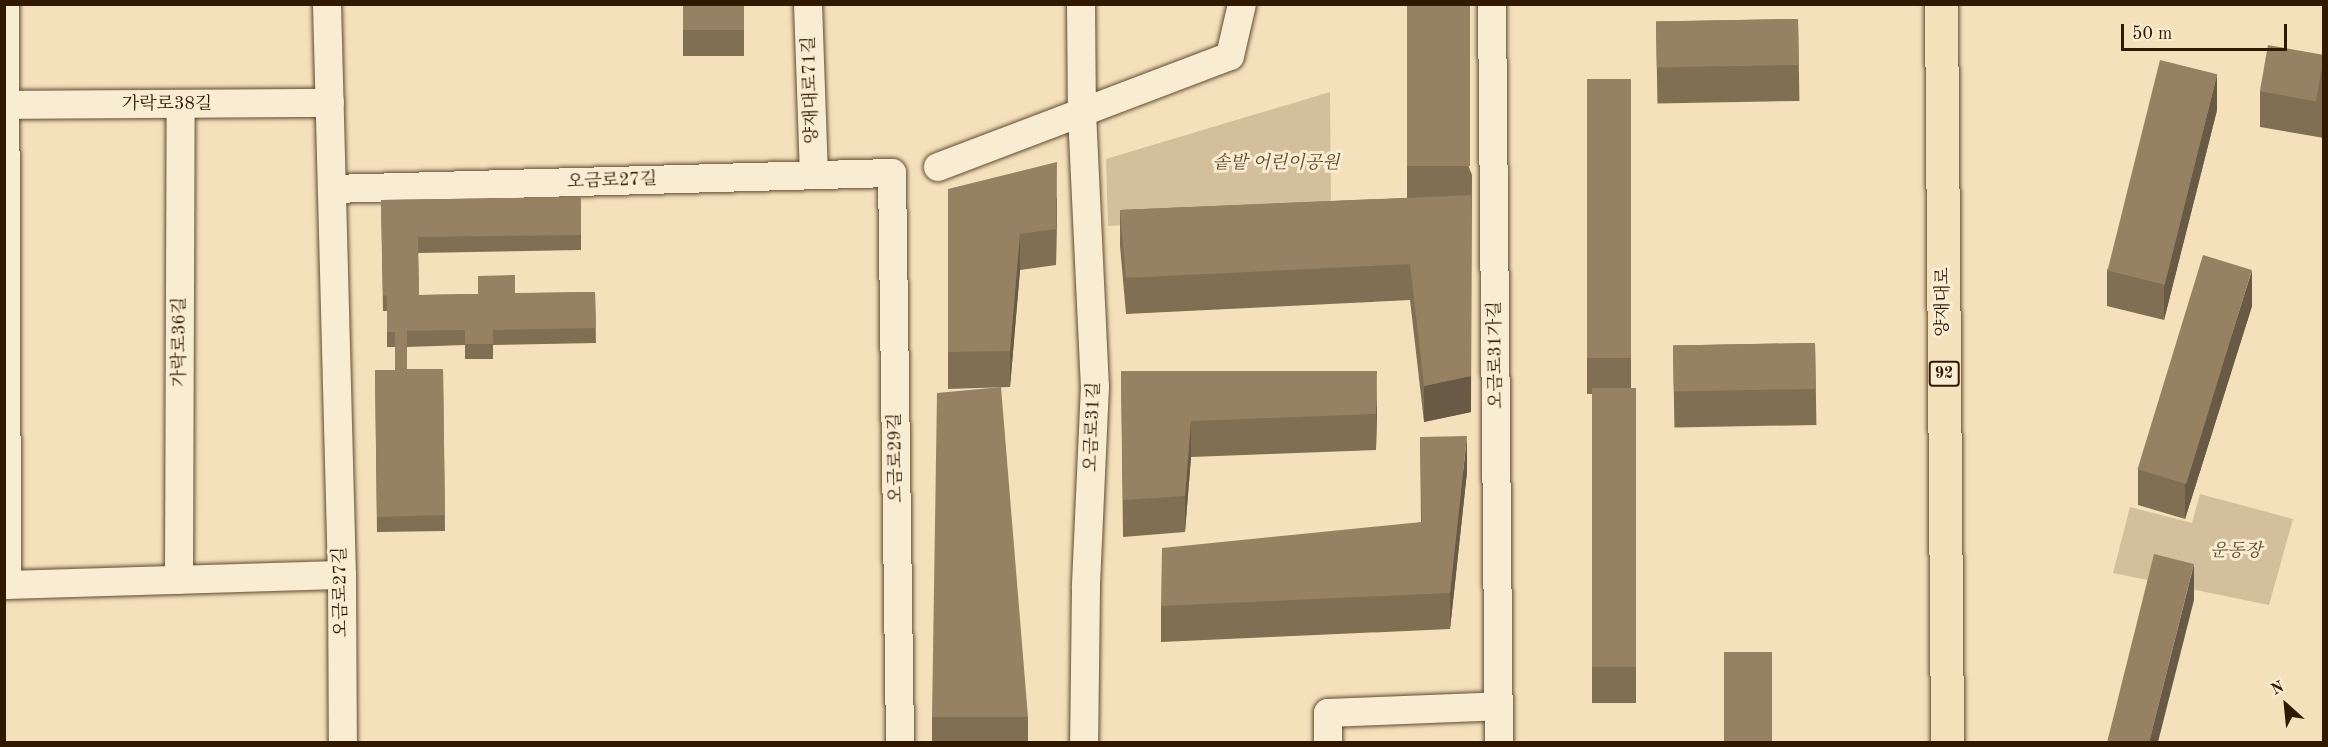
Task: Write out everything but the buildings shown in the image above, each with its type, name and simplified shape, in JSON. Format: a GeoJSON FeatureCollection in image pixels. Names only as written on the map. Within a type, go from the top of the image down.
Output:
{"type":"FeatureCollection","features":[{"type":"Feature","properties":{"kind":"main road","name":"양재대로"},"geometry":{"type":"LineString","coordinates":[[1941,4],[1947,742]]}},
{"type":"Feature","properties":{"kind":"street"},"geometry":{"type":"LineString","coordinates":[[5,4],[6,585],[342,575]]}},
{"type":"Feature","properties":{"kind":"street","name":"오금로27길"},"geometry":{"type":"LineString","coordinates":[[327,4],[342,575],[343,742]]}},
{"type":"Feature","properties":{"kind":"street","name":"양재대로71길"},"geometry":{"type":"LineString","coordinates":[[808,4],[814,175]]}},
{"type":"Feature","properties":{"kind":"street","name":"오금로31길"},"geometry":{"type":"LineString","coordinates":[[1081,4],[1082,112],[1095,386],[1086,588],[1084,742]]}},
{"type":"Feature","properties":{"kind":"street"},"geometry":{"type":"LineString","coordinates":[[938,167],[1230,56],[1242,4]]}},
{"type":"Feature","properties":{"kind":"street","name":"오금로31가길"},"geometry":{"type":"LineString","coordinates":[[1492,4],[1499,742]]}},
{"type":"Feature","properties":{"kind":"street","name":"가락로38길"},"geometry":{"type":"LineString","coordinates":[[5,105],[330,103]]}},
{"type":"Feature","properties":{"kind":"street","name":"가락로36길"},"geometry":{"type":"LineString","coordinates":[[179,580],[181,104]]}},
{"type":"Feature","properties":{"kind":"street","name":"오금로27길"},"geometry":{"type":"LineString","coordinates":[[332,189],[892,173]]}},
{"type":"Feature","properties":{"kind":"street","name":"오금로29길"},"geometry":{"type":"LineString","coordinates":[[892,173],[900,742]]}},
{"type":"Feature","properties":{"kind":"street"},"geometry":{"type":"LineString","coordinates":[[1328,742],[1329,713],[1499,706]]}},
{"type":"Feature","properties":{"kind":"green space","name":"솥밭 어린이공원"},"geometry":{"type":"Polygon","coordinates":[[[1330,92],[1331,213],[1108,226],[1106,159],[1330,92]]]}},
{"type":"Feature","properties":{"kind":"green space","name":"운동장"},"geometry":{"type":"Polygon","coordinates":[[[2200,494],[2293,519],[2269,605],[2113,573],[2130,507],[2192,523],[2200,494]]]}}]}
